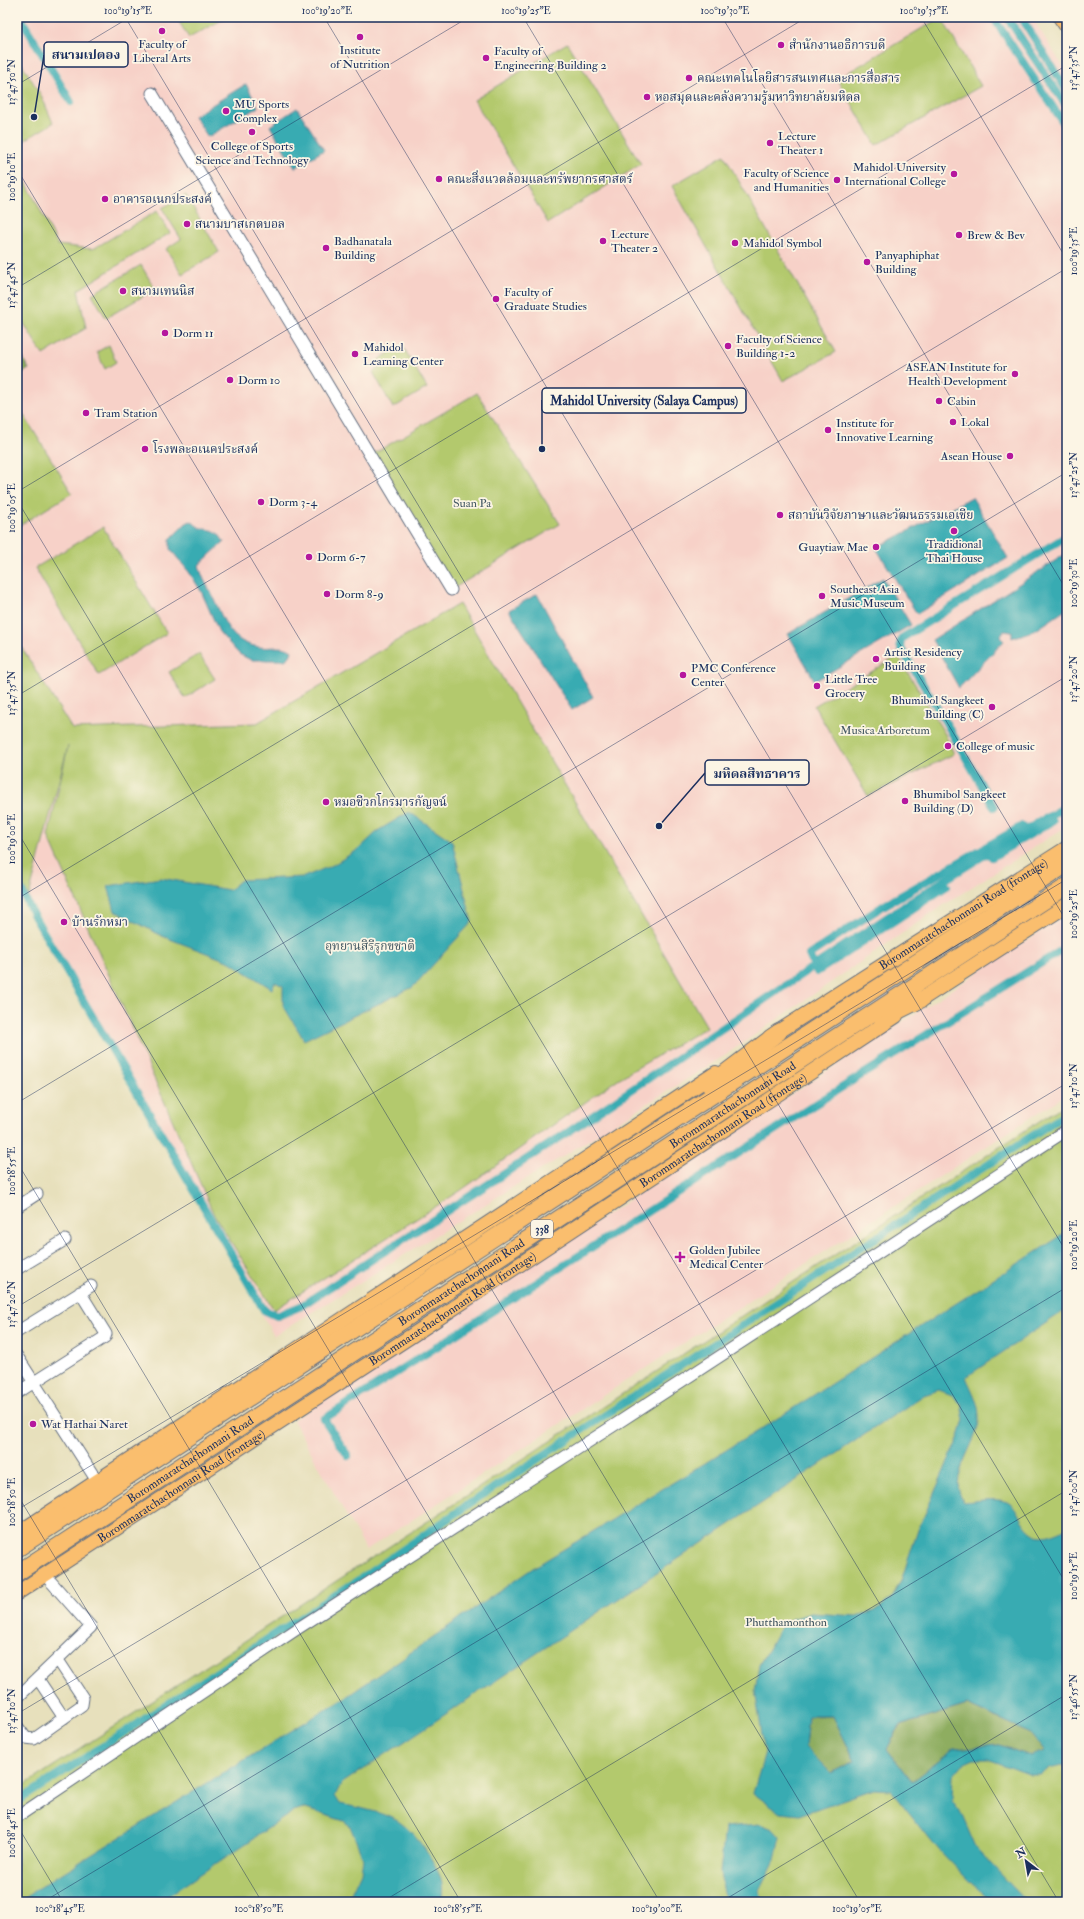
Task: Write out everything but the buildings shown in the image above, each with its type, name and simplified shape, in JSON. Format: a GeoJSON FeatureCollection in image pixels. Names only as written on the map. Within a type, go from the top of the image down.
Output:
{"type":"FeatureCollection","features":[{"type":"Feature","properties":{"kind":"highway","name":"Borommaratchachonnani Road"},"geometry":{"type":"LineString","coordinates":[[17,1549],[611,1160],[1067,864]]}},
{"type":"Feature","properties":{"kind":"highway","name":"Borommaratchachonnani Road"},"geometry":{"type":"LineString","coordinates":[[17,1573],[1067,886]]}},
{"type":"Feature","properties":{"kind":"highway"},"geometry":{"type":"LineString","coordinates":[[783,1073],[865,1027],[922,999]]}},
{"type":"Feature","properties":{"kind":"highway"},"geometry":{"type":"LineString","coordinates":[[611,1160],[779,1032]]}},
{"type":"Feature","properties":{"kind":"main road"},"geometry":{"type":"LineString","coordinates":[[1060,17],[1067,28]]}},
{"type":"Feature","properties":{"kind":"main road","name":"Borommaratchachonnani Road (frontage)"},"geometry":{"type":"LineString","coordinates":[[17,1534],[779,1032],[1067,848]]}},
{"type":"Feature","properties":{"kind":"main road","name":"Borommaratchachonnani Road (frontage)"},"geometry":{"type":"LineString","coordinates":[[17,1593],[1067,905]]}},
{"type":"Feature","properties":{"kind":"street"},"geometry":{"type":"LineString","coordinates":[[152,93],[451,590]]}},
{"type":"Feature","properties":{"kind":"street"},"geometry":{"type":"LineString","coordinates":[[17,1817],[300,1627],[1067,1130]]}},
{"type":"Feature","properties":{"kind":"street"},"geometry":{"type":"LineString","coordinates":[[17,1207],[37,1194]]}},
{"type":"Feature","properties":{"kind":"street"},"geometry":{"type":"LineString","coordinates":[[17,1269],[65,1240]]}},
{"type":"Feature","properties":{"kind":"street"},"geometry":{"type":"LineString","coordinates":[[17,1332],[91,1286]]}},
{"type":"Feature","properties":{"kind":"street"},"geometry":{"type":"LineString","coordinates":[[17,1393],[34,1384],[105,1337],[106,1334],[80,1292]]}},
{"type":"Feature","properties":{"kind":"street"},"geometry":{"type":"LineString","coordinates":[[17,1356],[97,1481]]}},
{"type":"Feature","properties":{"kind":"street"},"geometry":{"type":"LineString","coordinates":[[17,1698],[91,1627],[45,1575]]}},
{"type":"Feature","properties":{"kind":"street"},"geometry":{"type":"LineString","coordinates":[[17,1726],[26,1738],[34,1739],[84,1702],[58,1660]]}},
{"type":"Feature","properties":{"kind":"street"},"geometry":{"type":"LineString","coordinates":[[38,1679],[64,1718]]}},
{"type":"Feature","properties":{"kind":"shaded area"},"geometry":{"type":"Polygon","coordinates":[[[17,17],[1032,17],[1067,73],[1067,826],[936,910],[724,1056],[274,1336],[17,876],[17,17]]]}},
{"type":"Feature","properties":{"kind":"shaded area","name":"Golden Jubilee Medical Center"},"geometry":{"type":"Polygon","coordinates":[[[1067,914],[1067,1094],[366,1550],[293,1420],[1067,914]]]}},
{"type":"Feature","properties":{"kind":"green space"},"geometry":{"type":"Polygon","coordinates":[[[176,17],[227,17],[189,38],[176,17]]]}},
{"type":"Feature","properties":{"kind":"green space"},"geometry":{"type":"Polygon","coordinates":[[[941,17],[981,86],[876,145],[837,79],[941,17]]]}},
{"type":"Feature","properties":{"kind":"green space"},"geometry":{"type":"Polygon","coordinates":[[[567,43],[641,164],[548,223],[474,100],[567,43]]]}},
{"type":"Feature","properties":{"kind":"green space"},"geometry":{"type":"Polygon","coordinates":[[[19,59],[42,97],[53,123],[17,145],[17,60],[19,59]]]}},
{"type":"Feature","properties":{"kind":"green space"},"geometry":{"type":"Polygon","coordinates":[[[724,155],[836,352],[783,381],[672,186],[724,155]]]}},
{"type":"Feature","properties":{"kind":"green space"},"geometry":{"type":"Polygon","coordinates":[[[26,182],[58,245],[93,249],[157,211],[170,233],[78,290],[86,328],[43,355],[17,312],[17,187],[26,182]]]}},
{"type":"Feature","properties":{"kind":"green space","name":"สนามบาสเกตบอล"},"geometry":{"type":"Polygon","coordinates":[[[186,195],[219,252],[182,274],[166,249],[181,239],[162,208],[186,195]]]}},
{"type":"Feature","properties":{"kind":"green space","name":"สนามเทนนิส"},"geometry":{"type":"Polygon","coordinates":[[[141,265],[155,289],[106,318],[92,294],[141,265]]]}},
{"type":"Feature","properties":{"kind":"green space"},"geometry":{"type":"Polygon","coordinates":[[[109,345],[116,362],[105,369],[97,352],[109,345]]]}},
{"type":"Feature","properties":{"kind":"green space"},"geometry":{"type":"Polygon","coordinates":[[[402,345],[427,388],[393,408],[373,372],[381,367],[378,360],[402,345]]]}},
{"type":"Feature","properties":{"kind":"green space"},"geometry":{"type":"Polygon","coordinates":[[[17,347],[29,369],[17,376],[17,347]]]}},
{"type":"Feature","properties":{"kind":"green space","name":"Suan Pa"},"geometry":{"type":"Polygon","coordinates":[[[477,393],[560,524],[451,590],[371,455],[477,393]]]}},
{"type":"Feature","properties":{"kind":"green space"},"geometry":{"type":"Polygon","coordinates":[[[17,404],[72,493],[17,527],[17,404]]]}},
{"type":"Feature","properties":{"kind":"green space"},"geometry":{"type":"Polygon","coordinates":[[[103,527],[167,633],[99,675],[35,568],[103,527]]]}},
{"type":"Feature","properties":{"kind":"green space","name":"อุทยานสิรีรุกขชาติ"},"geometry":{"type":"Polygon","coordinates":[[[459,604],[707,1027],[618,1079],[460,1191],[274,1310],[214,1215],[48,836],[68,746],[29,896],[17,877],[17,640],[72,729],[257,723],[459,604]]]}},
{"type":"Feature","properties":{"kind":"green space"},"geometry":{"type":"Polygon","coordinates":[[[199,654],[215,679],[185,698],[169,672],[199,654]]]}},
{"type":"Feature","properties":{"kind":"green space","name":"Musica Arboretum"},"geometry":{"type":"Polygon","coordinates":[[[898,656],[945,734],[954,754],[868,796],[814,706],[898,656]]]}},
{"type":"Feature","properties":{"kind":"green space","name":"Phutthamonthon"},"geometry":{"type":"Polygon","coordinates":[[[1067,1103],[1067,1902],[17,1902],[17,1790],[1067,1103]]]}},
{"type":"Feature","properties":{"kind":"green space"},"geometry":{"type":"Polygon","coordinates":[[[967,1705],[1031,1734],[1045,1751],[1030,1756],[999,1745],[954,1749],[912,1782],[887,1749],[900,1726],[967,1705]]]}},
{"type":"Feature","properties":{"kind":"green space"},"geometry":{"type":"Polygon","coordinates":[[[808,1716],[833,1716],[855,1761],[831,1773],[805,1747],[808,1716]]]}},
{"type":"Feature","properties":{"kind":"water","name":"MU Sports Complex"},"geometry":{"type":"Polygon","coordinates":[[[246,84],[258,107],[208,137],[194,116],[246,84]]]}},
{"type":"Feature","properties":{"kind":"water"},"geometry":{"type":"Polygon","coordinates":[[[297,108],[324,150],[295,168],[270,126],[297,108]]]}},
{"type":"Feature","properties":{"kind":"water"},"geometry":{"type":"Polygon","coordinates":[[[972,497],[1008,558],[917,614],[876,548],[972,497]]]}},
{"type":"Feature","properties":{"kind":"water"},"geometry":{"type":"Polygon","coordinates":[[[190,521],[200,527],[215,531],[224,542],[199,565],[204,580],[226,625],[236,637],[250,645],[259,647],[281,647],[292,651],[290,656],[285,660],[251,660],[239,654],[219,632],[201,591],[189,572],[170,549],[170,539],[190,521]]]}},
{"type":"Feature","properties":{"kind":"water"},"geometry":{"type":"Polygon","coordinates":[[[1067,553],[1067,609],[1036,630],[1012,638],[1012,632],[1004,631],[1000,637],[1004,641],[959,688],[932,640],[1067,553]]]}},
{"type":"Feature","properties":{"kind":"water"},"geometry":{"type":"Polygon","coordinates":[[[883,578],[911,625],[815,681],[788,634],[883,578]]]}},
{"type":"Feature","properties":{"kind":"water"},"geometry":{"type":"Polygon","coordinates":[[[537,594],[593,697],[572,710],[509,610],[537,594]]]}},
{"type":"Feature","properties":{"kind":"water"},"geometry":{"type":"Polygon","coordinates":[[[409,812],[452,841],[472,922],[413,987],[304,1040],[283,1005],[283,986],[275,982],[272,989],[230,962],[162,936],[115,911],[108,886],[161,878],[229,890],[241,880],[304,877],[333,865],[359,849],[379,830],[409,812]]]}},
{"type":"Feature","properties":{"kind":"water"},"geometry":{"type":"Polygon","coordinates":[[[1067,1232],[1067,1309],[966,1377],[977,1403],[979,1421],[977,1431],[960,1472],[958,1483],[959,1493],[964,1502],[991,1500],[1007,1502],[1014,1508],[1024,1524],[1034,1534],[1039,1536],[1051,1535],[1067,1528],[1067,1764],[1050,1768],[1040,1775],[1031,1775],[988,1759],[974,1759],[963,1764],[953,1776],[952,1800],[960,1811],[976,1848],[1027,1902],[994,1902],[971,1883],[939,1850],[891,1790],[874,1789],[799,1815],[780,1813],[753,1793],[765,1753],[755,1691],[759,1665],[780,1628],[792,1619],[811,1613],[857,1616],[875,1611],[891,1599],[901,1581],[918,1530],[958,1439],[964,1420],[961,1404],[952,1395],[939,1390],[924,1395],[341,1784],[335,1796],[340,1804],[369,1810],[396,1820],[410,1831],[417,1839],[436,1867],[440,1876],[442,1886],[442,1902],[347,1902],[361,1872],[363,1858],[350,1826],[344,1821],[303,1808],[294,1811],[159,1902],[20,1902],[35,1890],[349,1695],[533,1568],[764,1427],[1067,1232]],[[967,1705],[899,1726],[887,1749],[912,1782],[954,1749],[999,1745],[1030,1756],[1045,1751],[1031,1734],[967,1705]],[[808,1716],[805,1747],[831,1773],[855,1761],[833,1716],[808,1716]]]}},
{"type":"Feature","properties":{"kind":"water"},"geometry":{"type":"Polygon","coordinates":[[[760,1824],[773,1829],[780,1837],[775,1860],[760,1890],[762,1902],[726,1902],[720,1873],[725,1827],[760,1824]]]}},
{"type":"Feature","properties":{"kind":"waterway"},"geometry":{"type":"LineString","coordinates":[[20,17],[71,102]]}},
{"type":"Feature","properties":{"kind":"waterway"},"geometry":{"type":"LineString","coordinates":[[993,17],[1067,128]]}},
{"type":"Feature","properties":{"kind":"waterway"},"geometry":{"type":"LineString","coordinates":[[1007,17],[1067,107]]}},
{"type":"Feature","properties":{"kind":"waterway"},"geometry":{"type":"LineString","coordinates":[[1021,17],[1067,91]]}},
{"type":"Feature","properties":{"kind":"waterway"},"geometry":{"type":"LineString","coordinates":[[994,807],[941,714],[902,650],[900,644],[902,638],[1067,536]]}},
{"type":"Feature","properties":{"kind":"waterway"},"geometry":{"type":"LineString","coordinates":[[17,882],[34,916],[264,1310],[277,1316],[301,1306],[506,1173],[900,909],[1010,839],[1067,806]]}},
{"type":"Feature","properties":{"kind":"waterway"},"geometry":{"type":"LineString","coordinates":[[992,857],[1053,821]]}},
{"type":"Feature","properties":{"kind":"waterway"},"geometry":{"type":"LineString","coordinates":[[947,886],[817,972],[809,955],[883,906],[1022,826]]}},
{"type":"Feature","properties":{"kind":"waterway"},"geometry":{"type":"LineString","coordinates":[[348,1456],[324,1419],[825,1098],[1067,947]]}},
{"type":"Feature","properties":{"kind":"waterway"},"geometry":{"type":"LineString","coordinates":[[17,1802],[369,1573],[472,1502],[1067,1113]]}},
{"type":"Feature","properties":{"kind":"place","name":"Faculty of Liberal Arts"},"geometry":{"type":"Point","coordinates":[162,31]}},
{"type":"Feature","properties":{"kind":"place","name":"Institute of Nutrition"},"geometry":{"type":"Point","coordinates":[360,37]}},
{"type":"Feature","properties":{"kind":"place","name":"สำนักงานอธิการบดี"},"geometry":{"type":"Point","coordinates":[781,45]}},
{"type":"Feature","properties":{"kind":"place","name":"Faculty of Engineering Building 2"},"geometry":{"type":"Point","coordinates":[486,58]}},
{"type":"Feature","properties":{"kind":"place","name":"คณะเทคโนโลยีสารสนเทศและการสื่อสาร"},"geometry":{"type":"Point","coordinates":[689,78]}},
{"type":"Feature","properties":{"kind":"place","name":"หอสมุดและคลังความรู้มหาวิทยาลัยมหิดล"},"geometry":{"type":"Point","coordinates":[647,97]}},
{"type":"Feature","properties":{"kind":"place","name":"MU Sports Complex"},"geometry":{"type":"Point","coordinates":[226,111]}},
{"type":"Feature","properties":{"kind":"place","name":"สนามเปตอง"},"geometry":{"type":"Point","coordinates":[34,117]}},
{"type":"Feature","properties":{"kind":"place","name":"College of Sports Science and Technology"},"geometry":{"type":"Point","coordinates":[252,132]}},
{"type":"Feature","properties":{"kind":"place","name":"Lecture Theater 1"},"geometry":{"type":"Point","coordinates":[770,143]}},
{"type":"Feature","properties":{"kind":"place","name":"Mahidol University International College"},"geometry":{"type":"Point","coordinates":[954,174]}},
{"type":"Feature","properties":{"kind":"place","name":"คณะสิ่งแวดล้อมและทรัพยากรศาสตร์"},"geometry":{"type":"Point","coordinates":[439,179]}},
{"type":"Feature","properties":{"kind":"place","name":"Faculty of Science and Humanities"},"geometry":{"type":"Point","coordinates":[837,180]}},
{"type":"Feature","properties":{"kind":"place","name":"อาคารอเนกประสงค์"},"geometry":{"type":"Point","coordinates":[105,199]}},
{"type":"Feature","properties":{"kind":"place","name":"สนามบาสเกตบอล"},"geometry":{"type":"Point","coordinates":[187,224]}},
{"type":"Feature","properties":{"kind":"place","name":"Brew & Bev"},"geometry":{"type":"Point","coordinates":[959,235]}},
{"type":"Feature","properties":{"kind":"place","name":"Lecture Theater 2"},"geometry":{"type":"Point","coordinates":[603,241]}},
{"type":"Feature","properties":{"kind":"place","name":"Mahidol Symbol"},"geometry":{"type":"Point","coordinates":[735,243]}},
{"type":"Feature","properties":{"kind":"place","name":"Badhanatala Building"},"geometry":{"type":"Point","coordinates":[326,248]}},
{"type":"Feature","properties":{"kind":"place","name":"Panyaphiphat Building"},"geometry":{"type":"Point","coordinates":[867,262]}},
{"type":"Feature","properties":{"kind":"place","name":"สนามเทนนิส"},"geometry":{"type":"Point","coordinates":[123,291]}},
{"type":"Feature","properties":{"kind":"place","name":"Faculty of Graduate Studies"},"geometry":{"type":"Point","coordinates":[496,299]}},
{"type":"Feature","properties":{"kind":"place","name":"Dorm 11"},"geometry":{"type":"Point","coordinates":[165,333]}},
{"type":"Feature","properties":{"kind":"place","name":"Faculty of Science Building 1-2"},"geometry":{"type":"Point","coordinates":[728,346]}},
{"type":"Feature","properties":{"kind":"place","name":"Mahidol Learning Center"},"geometry":{"type":"Point","coordinates":[355,354]}},
{"type":"Feature","properties":{"kind":"place","name":"ASEAN Institute for Health Development"},"geometry":{"type":"Point","coordinates":[1015,374]}},
{"type":"Feature","properties":{"kind":"place","name":"Dorm 10"},"geometry":{"type":"Point","coordinates":[230,380]}},
{"type":"Feature","properties":{"kind":"place","name":"Cabin"},"geometry":{"type":"Point","coordinates":[939,401]}},
{"type":"Feature","properties":{"kind":"place","name":"Tram Station"},"geometry":{"type":"Point","coordinates":[86,413]}},
{"type":"Feature","properties":{"kind":"place","name":"Lokal"},"geometry":{"type":"Point","coordinates":[953,422]}},
{"type":"Feature","properties":{"kind":"place","name":"Institute for Innovative Learning"},"geometry":{"type":"Point","coordinates":[828,430]}},
{"type":"Feature","properties":{"kind":"place","name":"โรงพละอเนคประสงค์"},"geometry":{"type":"Point","coordinates":[145,449]}},
{"type":"Feature","properties":{"kind":"place","name":"Mahidol University (Salaya Campus)"},"geometry":{"type":"Point","coordinates":[542,449]}},
{"type":"Feature","properties":{"kind":"place","name":"Asean House"},"geometry":{"type":"Point","coordinates":[1010,456]}},
{"type":"Feature","properties":{"kind":"place","name":"Dorm 3-4"},"geometry":{"type":"Point","coordinates":[261,502]}},
{"type":"Feature","properties":{"kind":"place","name":"สถาบันวิจัยภาษาและวัฒนธรรมเอเชีย"},"geometry":{"type":"Point","coordinates":[780,515]}},
{"type":"Feature","properties":{"kind":"place","name":"Tradidional Thai House"},"geometry":{"type":"Point","coordinates":[954,531]}},
{"type":"Feature","properties":{"kind":"place","name":"Guaytiaw Mae"},"geometry":{"type":"Point","coordinates":[876,547]}},
{"type":"Feature","properties":{"kind":"place","name":"Dorm 6-7"},"geometry":{"type":"Point","coordinates":[309,557]}},
{"type":"Feature","properties":{"kind":"place","name":"Dorm 8-9"},"geometry":{"type":"Point","coordinates":[327,594]}},
{"type":"Feature","properties":{"kind":"place","name":"Southeast Asia Music Museum"},"geometry":{"type":"Point","coordinates":[822,596]}},
{"type":"Feature","properties":{"kind":"place","name":"Artist Residency Building"},"geometry":{"type":"Point","coordinates":[876,659]}},
{"type":"Feature","properties":{"kind":"place","name":"PMC Conference Center"},"geometry":{"type":"Point","coordinates":[683,675]}},
{"type":"Feature","properties":{"kind":"place","name":"Little Tree Grocery"},"geometry":{"type":"Point","coordinates":[817,686]}},
{"type":"Feature","properties":{"kind":"place","name":"Bhumibol Sangkeet Building (C)"},"geometry":{"type":"Point","coordinates":[992,707]}},
{"type":"Feature","properties":{"kind":"place","name":"College of music"},"geometry":{"type":"Point","coordinates":[948,746]}},
{"type":"Feature","properties":{"kind":"place","name":"Bhumibol Sangkeet Building (D)"},"geometry":{"type":"Point","coordinates":[905,801]}},
{"type":"Feature","properties":{"kind":"place","name":"หมอชีวกโกรมารกัญจน์"},"geometry":{"type":"Point","coordinates":[326,802]}},
{"type":"Feature","properties":{"kind":"place","name":"มหิดลสิทธาคาร"},"geometry":{"type":"Point","coordinates":[659,826]}},
{"type":"Feature","properties":{"kind":"place","name":"บ้านรักหมา"},"geometry":{"type":"Point","coordinates":[64,922]}},
{"type":"Feature","properties":{"kind":"place","name":"Golden Jubilee Medical Center"},"geometry":{"type":"Point","coordinates":[680,1257]}},
{"type":"Feature","properties":{"kind":"place","name":"Wat Hathai Naret"},"geometry":{"type":"Point","coordinates":[33,1424]}}]}
